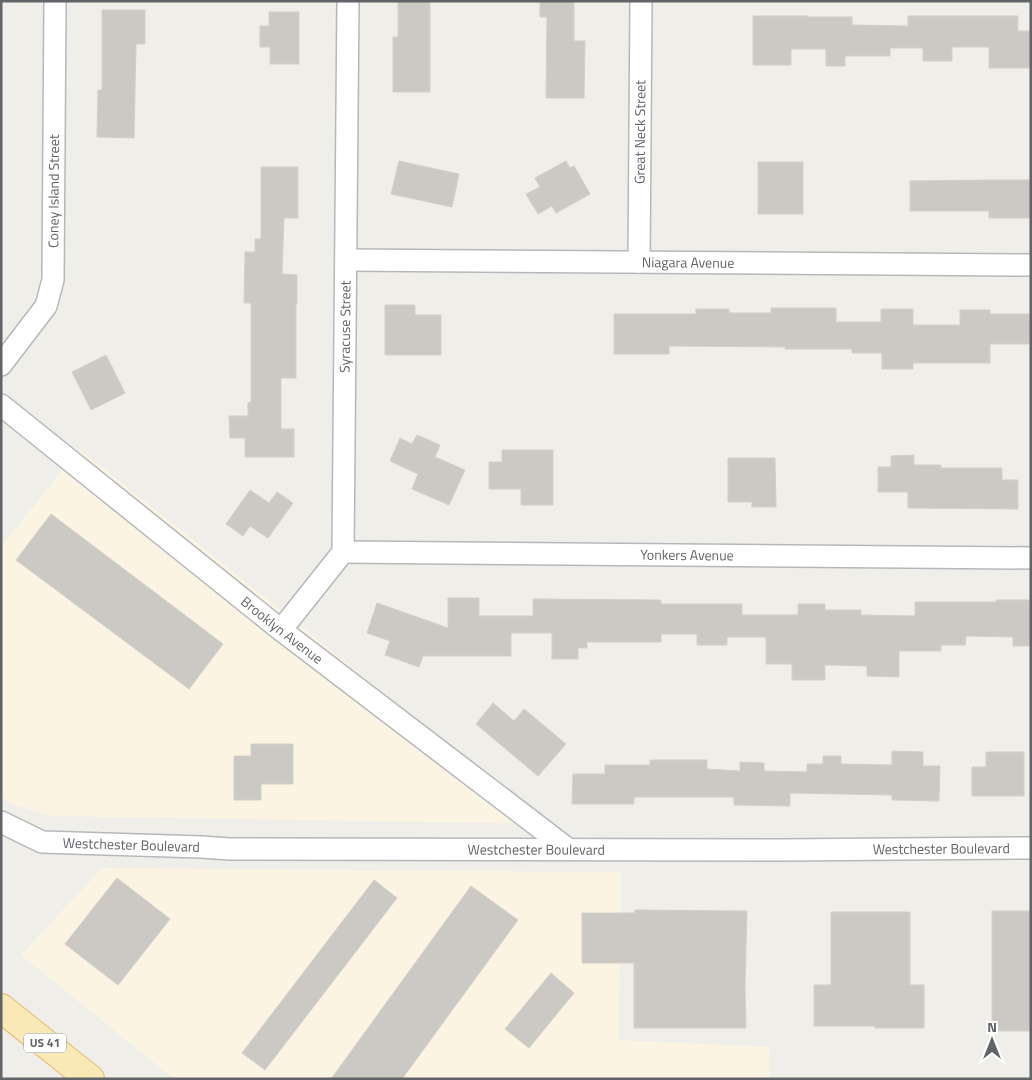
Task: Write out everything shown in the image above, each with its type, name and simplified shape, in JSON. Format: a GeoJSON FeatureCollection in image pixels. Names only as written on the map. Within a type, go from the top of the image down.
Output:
{"type":"FeatureCollection","features":[{"type":"Feature","properties":{"kind":"main road","name":"US 41"},"geometry":{"type":"LineString","coordinates":[[1,1008],[90,1079]]}},
{"type":"Feature","properties":{"kind":"street","name":"Coney Island Street"},"geometry":{"type":"LineString","coordinates":[[1,364],[46,306],[53,280],[55,1]]}},
{"type":"Feature","properties":{"kind":"street","name":"Syracuse Street"},"geometry":{"type":"LineString","coordinates":[[343,552],[348,1]]}},
{"type":"Feature","properties":{"kind":"street","name":"Great Neck Street"},"geometry":{"type":"LineString","coordinates":[[639,262],[641,1]]}},
{"type":"Feature","properties":{"kind":"street","name":"Niagara Avenue"},"geometry":{"type":"LineString","coordinates":[[346,260],[1031,265]]}},
{"type":"Feature","properties":{"kind":"street","name":"Brooklyn Avenue"},"geometry":{"type":"LineString","coordinates":[[1,405],[281,630],[568,849]]}},
{"type":"Feature","properties":{"kind":"street","name":"Yonkers Avenue"},"geometry":{"type":"LineString","coordinates":[[343,552],[1031,558]]}},
{"type":"Feature","properties":{"kind":"street"},"geometry":{"type":"LineString","coordinates":[[281,630],[343,552]]}},
{"type":"Feature","properties":{"kind":"street","name":"Westchester Boulevard"},"geometry":{"type":"LineString","coordinates":[[1,822],[42,842],[230,849],[781,850],[1031,848]]}},
{"type":"Feature","properties":{"kind":"shaded area"},"geometry":{"type":"Polygon","coordinates":[[[79,449],[548,824],[50,816],[1,798],[1,547],[79,449]]]}},
{"type":"Feature","properties":{"kind":"shaded area"},"geometry":{"type":"Polygon","coordinates":[[[102,868],[621,872],[619,1040],[769,1047],[770,1079],[174,1079],[21,955],[102,868]]]}},
{"type":"Feature","properties":{"kind":"building"},"geometry":{"type":"Polygon","coordinates":[[[398,1],[430,1],[430,92],[393,92],[393,37],[398,37],[398,1]]]}},
{"type":"Feature","properties":{"kind":"building"},"geometry":{"type":"Polygon","coordinates":[[[540,1],[574,1],[574,41],[585,41],[584,98],[546,98],[547,17],[540,17],[540,1]]]}},
{"type":"Feature","properties":{"kind":"building"},"geometry":{"type":"Polygon","coordinates":[[[102,10],[145,10],[145,44],[136,44],[134,138],[97,137],[98,90],[102,90],[102,10]]]}},
{"type":"Feature","properties":{"kind":"building"},"geometry":{"type":"Polygon","coordinates":[[[269,12],[299,12],[299,64],[270,64],[270,47],[260,47],[260,26],[269,26],[269,12]]]}},
{"type":"Feature","properties":{"kind":"building"},"geometry":{"type":"Polygon","coordinates":[[[753,16],[852,17],[852,25],[908,26],[908,16],[1018,16],[1018,31],[1031,31],[1031,68],[989,68],[989,47],[952,47],[952,61],[923,61],[923,48],[890,48],[890,56],[845,56],[845,66],[826,66],[826,49],[791,49],[791,65],[753,65],[753,16]]]}},
{"type":"Feature","properties":{"kind":"building"},"geometry":{"type":"Polygon","coordinates":[[[399,161],[459,174],[452,207],[391,194],[399,161]]]}},
{"type":"Feature","properties":{"kind":"building"},"geometry":{"type":"Polygon","coordinates":[[[566,161],[570,168],[574,166],[590,194],[556,213],[552,206],[538,214],[526,194],[540,187],[535,178],[566,161]]]}},
{"type":"Feature","properties":{"kind":"building"},"geometry":{"type":"Polygon","coordinates":[[[758,162],[803,162],[803,214],[758,214],[758,162]]]}},
{"type":"Feature","properties":{"kind":"building"},"geometry":{"type":"Polygon","coordinates":[[[261,167],[298,167],[298,218],[284,218],[282,274],[297,275],[296,378],[281,378],[281,429],[294,429],[294,457],[245,457],[245,438],[230,438],[229,416],[248,416],[248,403],[251,402],[251,303],[244,303],[245,252],[255,252],[255,239],[261,239],[261,167]]]}},
{"type":"Feature","properties":{"kind":"building"},"geometry":{"type":"Polygon","coordinates":[[[1031,180],[1031,218],[989,218],[989,211],[910,211],[910,181],[1031,180]]]}},
{"type":"Feature","properties":{"kind":"building"},"geometry":{"type":"Polygon","coordinates":[[[385,305],[415,305],[415,315],[441,315],[441,355],[385,355],[385,305]]]}},
{"type":"Feature","properties":{"kind":"building"},"geometry":{"type":"Polygon","coordinates":[[[771,308],[836,308],[836,322],[881,322],[881,309],[913,309],[913,325],[960,325],[960,310],[990,310],[990,314],[1031,314],[1031,344],[990,344],[990,363],[913,363],[913,369],[882,369],[882,353],[852,353],[852,349],[669,346],[669,354],[614,354],[614,314],[696,314],[696,309],[729,309],[729,313],[771,313],[771,308]]]}},
{"type":"Feature","properties":{"kind":"building"},"geometry":{"type":"Polygon","coordinates":[[[106,355],[125,393],[91,410],[72,372],[106,355]]]}},
{"type":"Feature","properties":{"kind":"building"},"geometry":{"type":"Polygon","coordinates":[[[417,435],[440,445],[435,457],[465,470],[449,505],[412,489],[418,474],[390,461],[400,438],[412,444],[417,435]]]}},
{"type":"Feature","properties":{"kind":"building"},"geometry":{"type":"Polygon","coordinates":[[[502,450],[553,450],[553,505],[521,505],[521,489],[489,489],[489,462],[502,462],[502,450]]]}},
{"type":"Feature","properties":{"kind":"building"},"geometry":{"type":"Polygon","coordinates":[[[914,455],[914,465],[941,465],[941,468],[1002,468],[1002,480],[1018,480],[1018,509],[908,508],[908,492],[878,492],[878,467],[891,467],[891,456],[914,455]]]}},
{"type":"Feature","properties":{"kind":"building"},"geometry":{"type":"Polygon","coordinates":[[[728,458],[775,458],[776,507],[752,507],[752,502],[728,502],[728,458]]]}},
{"type":"Feature","properties":{"kind":"building"},"geometry":{"type":"Polygon","coordinates":[[[250,490],[269,503],[277,492],[293,503],[268,538],[250,526],[243,536],[226,524],[250,490]]]}},
{"type":"Feature","properties":{"kind":"building"},"geometry":{"type":"Polygon","coordinates":[[[51,514],[223,644],[189,689],[16,560],[51,514]]]}},
{"type":"Feature","properties":{"kind":"building"},"geometry":{"type":"Polygon","coordinates":[[[448,598],[479,598],[479,616],[533,616],[533,599],[661,600],[661,604],[742,604],[742,615],[798,615],[798,604],[825,604],[825,610],[861,610],[861,615],[915,616],[915,602],[1031,600],[1031,646],[1013,646],[1013,637],[966,636],[965,645],[941,645],[941,651],[899,651],[899,677],[867,676],[867,666],[825,665],[825,680],[792,680],[792,664],[766,664],[766,637],[727,637],[727,645],[697,645],[697,634],[661,634],[661,642],[587,642],[587,648],[578,648],[578,659],[552,659],[552,633],[511,633],[511,656],[423,656],[419,667],[385,655],[390,641],[367,633],[377,603],[448,628],[448,598]]]}},
{"type":"Feature","properties":{"kind":"building"},"geometry":{"type":"Polygon","coordinates":[[[493,703],[514,721],[524,709],[566,744],[538,776],[476,724],[493,703]]]}},
{"type":"Feature","properties":{"kind":"building"},"geometry":{"type":"Polygon","coordinates":[[[251,744],[293,744],[293,784],[261,784],[261,800],[234,800],[234,756],[251,756],[251,744]]]}},
{"type":"Feature","properties":{"kind":"building"},"geometry":{"type":"Polygon","coordinates":[[[892,751],[923,752],[923,766],[940,766],[939,801],[892,800],[892,795],[790,793],[790,806],[734,805],[734,797],[634,797],[634,804],[572,804],[573,774],[605,774],[605,765],[650,765],[650,760],[707,760],[707,769],[740,771],[740,762],[764,763],[764,771],[807,772],[807,764],[823,764],[823,756],[841,756],[841,764],[892,765],[892,751]]]}},
{"type":"Feature","properties":{"kind":"building"},"geometry":{"type":"Polygon","coordinates":[[[986,752],[1024,752],[1024,796],[972,796],[972,767],[986,767],[986,752]]]}},
{"type":"Feature","properties":{"kind":"building"},"geometry":{"type":"Polygon","coordinates":[[[117,878],[170,919],[118,985],[65,944],[117,878]]]}},
{"type":"Feature","properties":{"kind":"building"},"geometry":{"type":"Polygon","coordinates":[[[374,880],[397,898],[265,1070],[242,1053],[374,880]]]}},
{"type":"Feature","properties":{"kind":"building"},"geometry":{"type":"Polygon","coordinates":[[[471,886],[518,920],[402,1079],[331,1079],[471,886]]]}},
{"type":"Feature","properties":{"kind":"building"},"geometry":{"type":"Polygon","coordinates":[[[635,910],[747,911],[746,1028],[634,1028],[634,963],[582,963],[582,913],[635,913],[635,910]]]}},
{"type":"Feature","properties":{"kind":"building"},"geometry":{"type":"Polygon","coordinates":[[[992,911],[1031,911],[1031,1031],[992,1031],[992,911]]]}},
{"type":"Feature","properties":{"kind":"building"},"geometry":{"type":"Polygon","coordinates":[[[831,912],[910,912],[910,985],[924,985],[924,1028],[814,1026],[814,985],[831,985],[831,912]]]}},
{"type":"Feature","properties":{"kind":"building"},"geometry":{"type":"Polygon","coordinates":[[[551,973],[574,993],[529,1048],[505,1029],[551,973]]]}}]}
